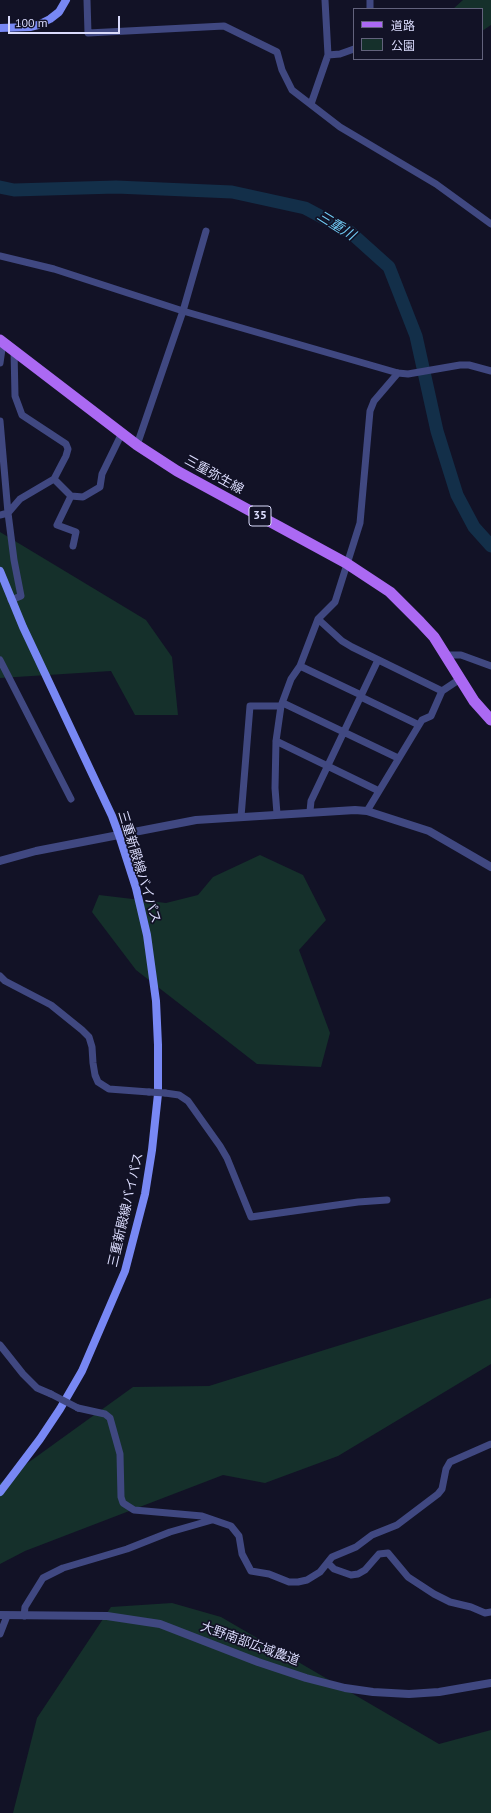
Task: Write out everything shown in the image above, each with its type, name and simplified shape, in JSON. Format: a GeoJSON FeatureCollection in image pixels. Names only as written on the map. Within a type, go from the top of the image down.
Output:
{"type":"FeatureCollection","features":[{"type":"Feature","properties":{"kind":"main road"},"geometry":{"type":"LineString","coordinates":[[0,28],[30,27],[38,25],[54,16],[64,5],[66,0]]}},
{"type":"Feature","properties":{"kind":"main road","name":"三重弥生線"},"geometry":{"type":"LineString","coordinates":[[2,341],[137,445],[177,471],[371,578],[401,602],[434,637],[474,701],[491,720]]}},
{"type":"Feature","properties":{"kind":"main road","name":"三重新殿線バイパス"},"geometry":{"type":"LineString","coordinates":[[0,570],[11,600],[112,816],[119,835],[136,888],[147,936],[156,1001],[158,1045],[158,1094],[152,1150],[145,1194],[125,1271],[82,1371],[60,1409],[40,1439],[0,1492]]}},
{"type":"Feature","properties":{"kind":"street"},"geometry":{"type":"LineString","coordinates":[[86,0],[88,33],[224,26],[277,52],[282,70],[292,90],[340,127],[436,184],[491,224]]}},
{"type":"Feature","properties":{"kind":"street"},"geometry":{"type":"LineString","coordinates":[[311,104],[328,55],[325,0]]}},
{"type":"Feature","properties":{"kind":"street"},"geometry":{"type":"LineString","coordinates":[[328,55],[345,53],[353,49]]}},
{"type":"Feature","properties":{"kind":"street"},"geometry":{"type":"LineString","coordinates":[[137,445],[183,311],[206,231]]}},
{"type":"Feature","properties":{"kind":"street"},"geometry":{"type":"LineString","coordinates":[[0,256],[54,269],[183,311],[398,373],[408,374],[460,365],[469,365],[491,372]]}},
{"type":"Feature","properties":{"kind":"street"},"geometry":{"type":"LineString","coordinates":[[0,363],[2,341]]}},
{"type":"Feature","properties":{"kind":"street"},"geometry":{"type":"LineString","coordinates":[[0,515],[8,513],[20,499],[54,479],[68,449],[66,444],[22,415],[15,396],[14,350]]}},
{"type":"Feature","properties":{"kind":"street"},"geometry":{"type":"LineString","coordinates":[[277,814],[275,788],[276,741],[282,704],[291,679],[300,666],[318,619],[335,602],[346,563],[360,523],[370,411],[374,401],[398,373]]}},
{"type":"Feature","properties":{"kind":"street"},"geometry":{"type":"LineString","coordinates":[[0,417],[8,513],[14,560],[21,596],[11,600]]}},
{"type":"Feature","properties":{"kind":"street"},"geometry":{"type":"LineString","coordinates":[[54,479],[71,496],[84,497],[100,487],[102,474],[122,433]]}},
{"type":"Feature","properties":{"kind":"street"},"geometry":{"type":"LineString","coordinates":[[71,496],[57,525],[76,532],[73,546]]}},
{"type":"Feature","properties":{"kind":"street"},"geometry":{"type":"LineString","coordinates":[[318,619],[342,641],[442,691]]}},
{"type":"Feature","properties":{"kind":"street"},"geometry":{"type":"LineString","coordinates":[[446,656],[461,655],[491,666]]}},
{"type":"Feature","properties":{"kind":"street"},"geometry":{"type":"LineString","coordinates":[[0,660],[71,799]]}},
{"type":"Feature","properties":{"kind":"street"},"geometry":{"type":"LineString","coordinates":[[310,811],[311,802],[378,660]]}},
{"type":"Feature","properties":{"kind":"street"},"geometry":{"type":"LineString","coordinates":[[300,666],[419,725]]}},
{"type":"Feature","properties":{"kind":"street"},"geometry":{"type":"LineString","coordinates":[[367,811],[422,720],[431,716],[442,691],[460,679]]}},
{"type":"Feature","properties":{"kind":"street"},"geometry":{"type":"LineString","coordinates":[[241,817],[250,706],[282,704],[398,758]]}},
{"type":"Feature","properties":{"kind":"street"},"geometry":{"type":"LineString","coordinates":[[276,741],[379,791]]}},
{"type":"Feature","properties":{"kind":"street"},"geometry":{"type":"LineString","coordinates":[[0,861],[36,851],[196,820],[339,810],[367,811],[429,831],[491,867]]}},
{"type":"Feature","properties":{"kind":"street"},"geometry":{"type":"LineString","coordinates":[[0,976],[5,981],[51,1005],[89,1037],[92,1047],[95,1075],[98,1082],[109,1089],[165,1093],[178,1095],[188,1101],[227,1158],[252,1217],[358,1202],[387,1200]]}},
{"type":"Feature","properties":{"kind":"street"},"geometry":{"type":"LineString","coordinates":[[0,1345],[23,1374],[37,1388],[78,1408],[106,1414],[110,1418],[120,1454],[121,1497],[124,1503],[134,1510],[202,1516],[232,1526],[239,1536],[242,1554],[251,1571],[270,1574],[289,1582],[308,1580],[320,1572],[332,1557],[356,1547],[372,1535],[397,1525],[438,1494],[442,1489],[446,1468],[450,1462],[491,1444]]}},
{"type":"Feature","properties":{"kind":"street"},"geometry":{"type":"LineString","coordinates":[[24,1616],[25,1607],[43,1578],[63,1568],[127,1549],[170,1532],[212,1520]]}},
{"type":"Feature","properties":{"kind":"street"},"geometry":{"type":"LineString","coordinates":[[328,1563],[334,1570],[351,1575],[358,1574],[365,1570],[379,1554],[388,1553],[408,1577],[434,1594],[450,1602],[471,1607],[485,1613],[491,1612]]}},
{"type":"Feature","properties":{"kind":"street"},"geometry":{"type":"LineString","coordinates":[[0,1634],[4,1616]]}},
{"type":"Feature","properties":{"kind":"street","name":"大野南部広域農道"},"geometry":{"type":"LineString","coordinates":[[4,1616],[107,1616],[160,1624],[258,1662],[306,1678],[345,1688],[373,1692],[417,1694],[455,1690],[491,1683]]}},
{"type":"Feature","properties":{"kind":"green space"},"geometry":{"type":"Polygon","coordinates":[[[463,0],[491,0],[491,25],[483,30],[483,8],[454,8],[463,0]]]}},
{"type":"Feature","properties":{"kind":"green space"},"geometry":{"type":"Polygon","coordinates":[[[0,532],[146,620],[172,657],[178,715],[135,715],[111,671],[0,678],[0,532]]]}},
{"type":"Feature","properties":{"kind":"green space"},"geometry":{"type":"Polygon","coordinates":[[[260,855],[303,875],[326,920],[299,950],[330,1033],[321,1067],[257,1064],[136,970],[92,912],[99,895],[166,903],[198,895],[213,877],[260,855]]]}},
{"type":"Feature","properties":{"kind":"green space"},"geometry":{"type":"Polygon","coordinates":[[[491,1298],[491,1364],[338,1456],[265,1483],[223,1475],[25,1551],[0,1564],[0,1483],[133,1387],[209,1386],[491,1298]]]}},
{"type":"Feature","properties":{"kind":"green space"},"geometry":{"type":"Polygon","coordinates":[[[172,1603],[221,1617],[439,1744],[491,1730],[491,1813],[13,1813],[37,1718],[111,1607],[172,1603]]]}},
{"type":"Feature","properties":{"kind":"waterway","name":"三重川"},"geometry":{"type":"LineString","coordinates":[[0,187],[14,190],[116,187],[232,192],[305,208],[350,232],[389,267],[416,336],[437,431],[457,495],[474,527],[491,546]]}}]}
